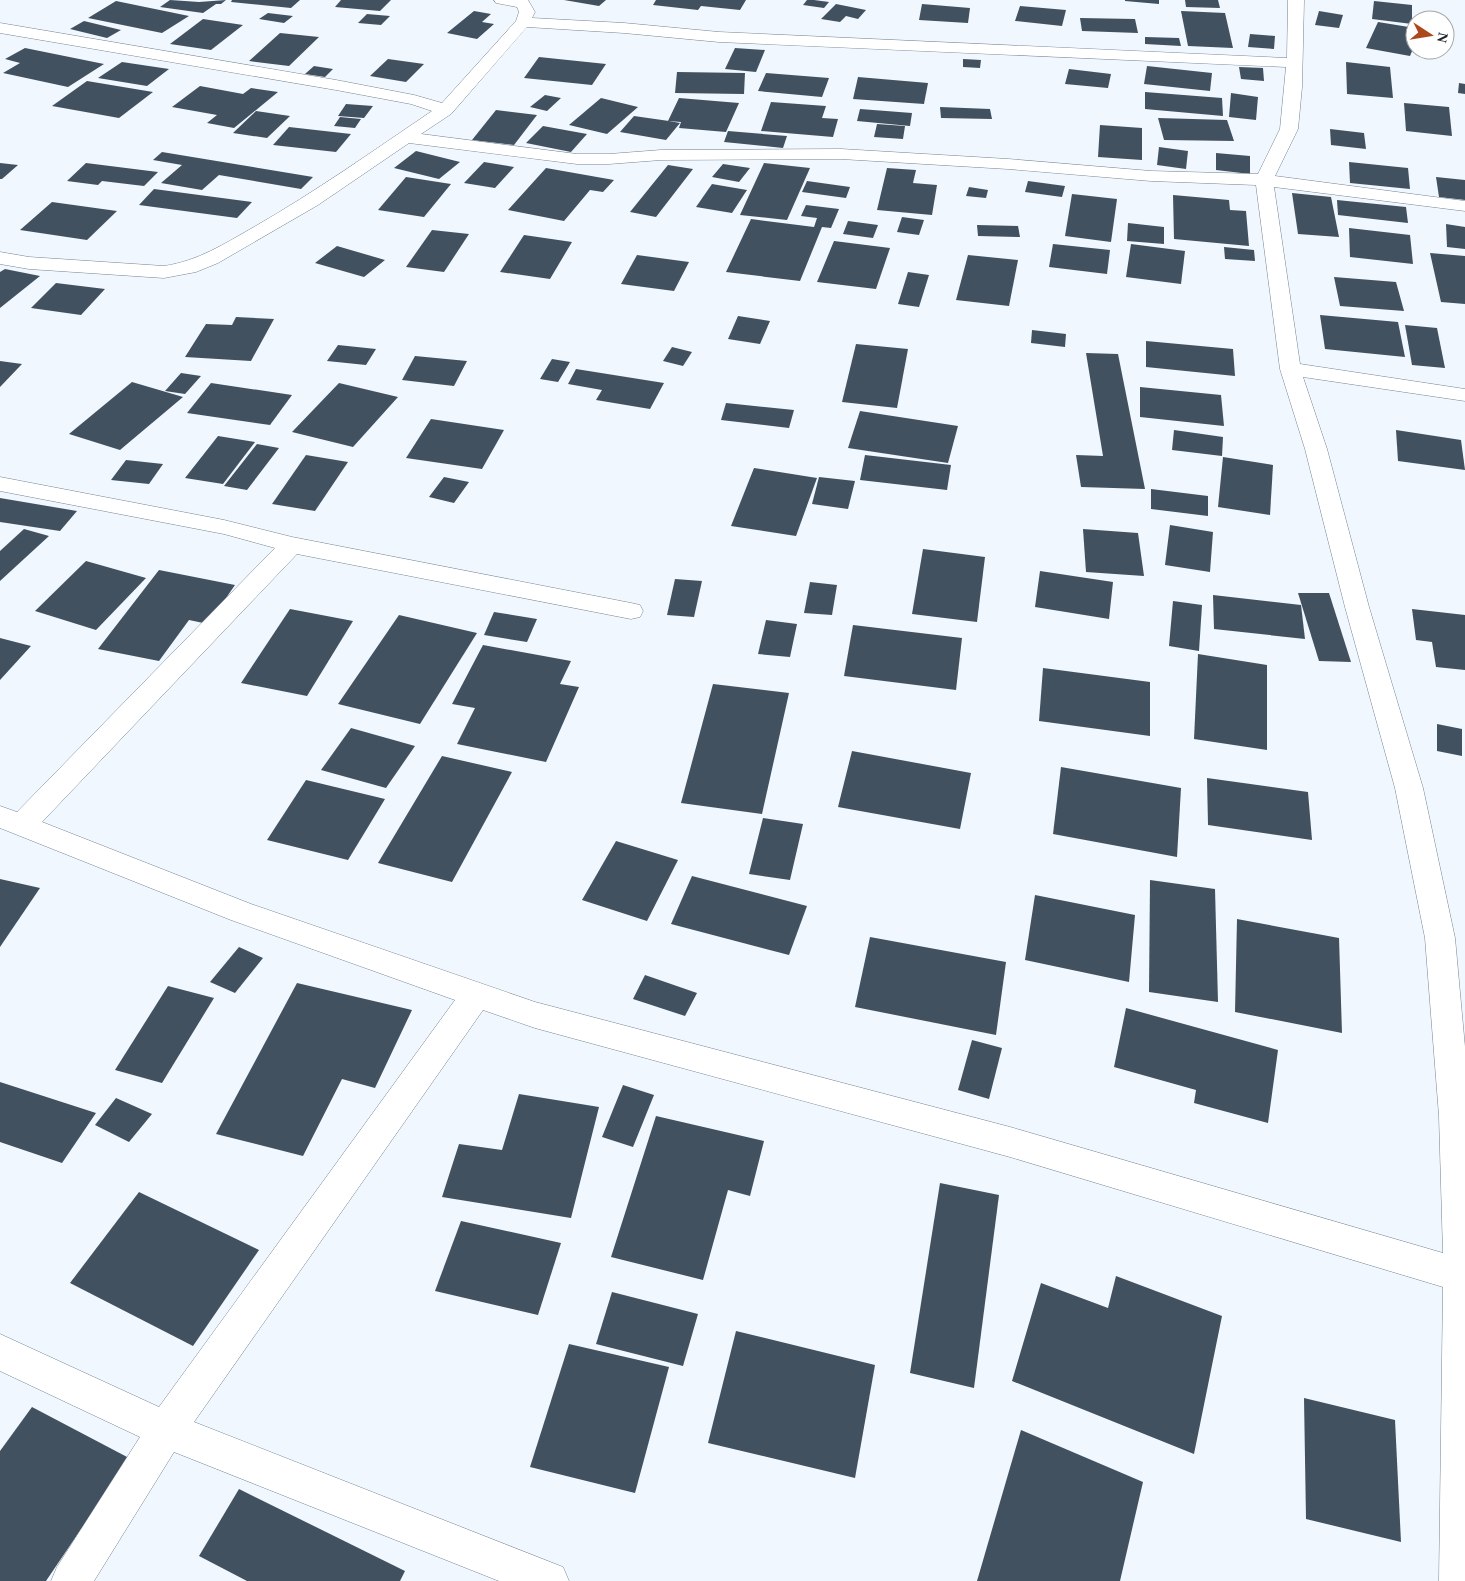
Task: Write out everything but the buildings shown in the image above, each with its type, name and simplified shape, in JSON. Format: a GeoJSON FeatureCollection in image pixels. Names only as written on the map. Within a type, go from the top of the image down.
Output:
{"type":"FeatureCollection","features":[{"type":"Feature","properties":{"kind":"street"},"geometry":{"type":"LineString","coordinates":[[0,258],[29,263],[164,272],[189,268],[211,259],[312,201],[445,110],[523,22],[527,12],[525,1],[501,0]]}},
{"type":"Feature","properties":{"kind":"street"},"geometry":{"type":"LineString","coordinates":[[1296,0],[1289,128],[1264,180],[1290,369],[1316,449],[1357,607],[1410,788],[1440,938],[1455,1116],[1461,1275],[1460,1581]]}},
{"type":"Feature","properties":{"kind":"street"},"geometry":{"type":"LineString","coordinates":[[523,22],[624,28],[738,38],[1194,57],[1294,63]]}},
{"type":"Feature","properties":{"kind":"street"},"geometry":{"type":"LineString","coordinates":[[0,28],[336,85],[414,100],[445,110]]}},
{"type":"Feature","properties":{"kind":"street"},"geometry":{"type":"LineString","coordinates":[[406,137],[464,146],[577,159],[661,155],[840,154],[1008,164],[1151,176],[1264,180],[1465,206]]}},
{"type":"Feature","properties":{"kind":"street"},"geometry":{"type":"LineString","coordinates":[[1290,369],[1465,395]]}},
{"type":"Feature","properties":{"kind":"street"},"geometry":{"type":"LineString","coordinates":[[0,484],[224,527],[292,545],[631,611]]}},
{"type":"Feature","properties":{"kind":"street"},"geometry":{"type":"LineString","coordinates":[[292,545],[11,821],[241,912],[476,995],[545,1017],[1010,1142],[1461,1275]]}},
{"type":"Feature","properties":{"kind":"street"},"geometry":{"type":"LineString","coordinates":[[71,1581],[166,1430],[476,995]]}},
{"type":"Feature","properties":{"kind":"street"},"geometry":{"type":"LineString","coordinates":[[0,1352],[166,1430],[549,1581]]}}]}
